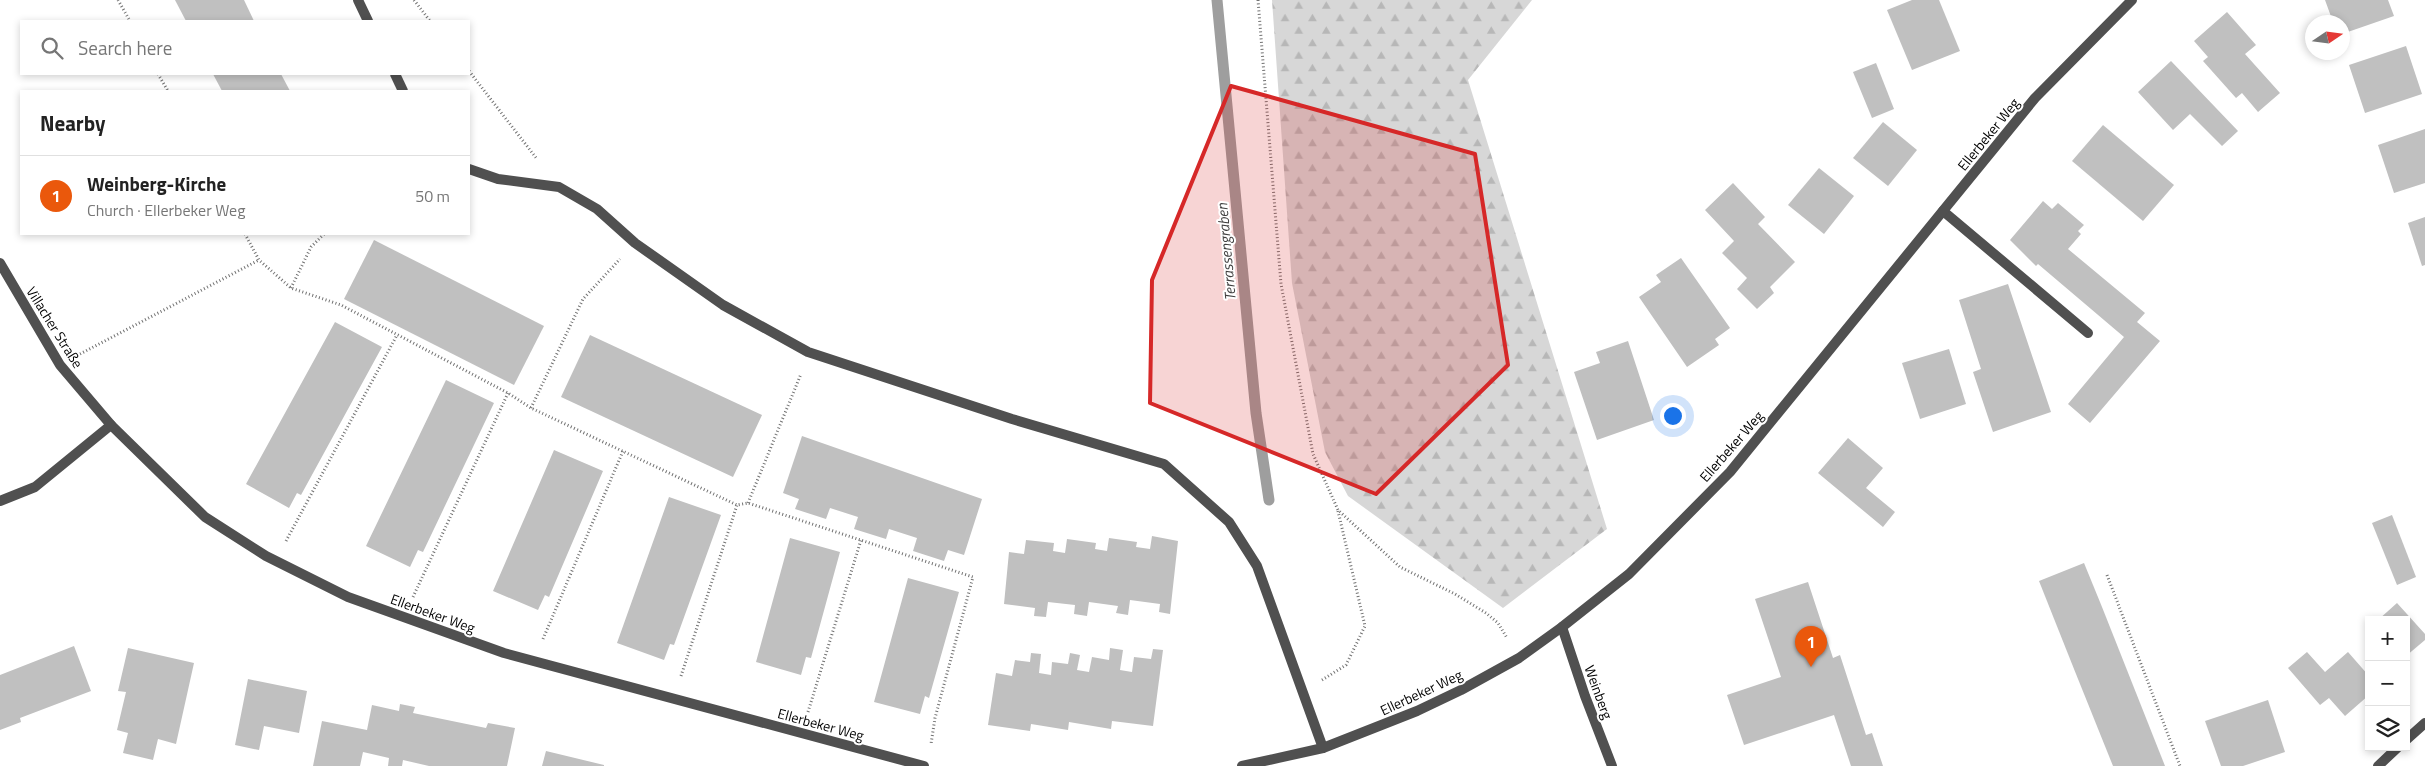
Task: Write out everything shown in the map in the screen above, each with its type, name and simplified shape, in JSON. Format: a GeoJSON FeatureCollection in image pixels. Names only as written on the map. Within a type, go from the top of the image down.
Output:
{"type":"FeatureCollection","features":[{"type":"Feature","properties":{"kind":"street"},"geometry":{"type":"LineString","coordinates":[[358,0],[368,20]]}},
{"type":"Feature","properties":{"kind":"street","name":"Ellerbeker Weg"},"geometry":{"type":"LineString","coordinates":[[1242,766],[1323,748],[1417,711],[1461,690],[1518,658],[1562,627],[1629,574],[1730,472],[2035,98],[2132,0]]}},
{"type":"Feature","properties":{"kind":"street"},"geometry":{"type":"LineString","coordinates":[[395,75],[402,90]]}},
{"type":"Feature","properties":{"kind":"street"},"geometry":{"type":"LineString","coordinates":[[470,169],[498,179],[559,187],[597,209],[634,243],[723,305],[808,352],[1012,419],[1164,464],[1230,522],[1257,566],[1323,748]]}},
{"type":"Feature","properties":{"kind":"street"},"geometry":{"type":"LineString","coordinates":[[1943,211],[2088,333]]}},
{"type":"Feature","properties":{"kind":"street","name":"Villacher Straße"},"geometry":{"type":"LineString","coordinates":[[0,263],[60,365],[111,426]]}},
{"type":"Feature","properties":{"kind":"street"},"geometry":{"type":"LineString","coordinates":[[0,501],[35,487],[111,426]]}},
{"type":"Feature","properties":{"kind":"street","name":"Ellerbeker Weg"},"geometry":{"type":"LineString","coordinates":[[111,426],[205,517],[276,561],[348,597],[504,653],[924,766]]}},
{"type":"Feature","properties":{"kind":"street","name":"Weinberg"},"geometry":{"type":"LineString","coordinates":[[1562,627],[1585,696],[1612,766]]}},
{"type":"Feature","properties":{"kind":"street"},"geometry":{"type":"LineString","coordinates":[[2410,736],[2425,723]]}},
{"type":"Feature","properties":{"kind":"street"},"geometry":{"type":"LineString","coordinates":[[2378,766],[2394,751]]}},
{"type":"Feature","properties":{"kind":"path"},"geometry":{"type":"LineString","coordinates":[[118,0],[129,20]]}},
{"type":"Feature","properties":{"kind":"path"},"geometry":{"type":"LineString","coordinates":[[414,0],[429,20]]}},
{"type":"Feature","properties":{"kind":"path"},"geometry":{"type":"LineString","coordinates":[[1258,0],[1281,284],[1313,454],[1338,510],[1365,626],[1346,665],[1303,692]]}},
{"type":"Feature","properties":{"kind":"path"},"geometry":{"type":"LineString","coordinates":[[470,72],[559,187]]}},
{"type":"Feature","properties":{"kind":"path"},"geometry":{"type":"LineString","coordinates":[[159,75],[167,90]]}},
{"type":"Feature","properties":{"kind":"path"},"geometry":{"type":"LineString","coordinates":[[245,235],[258,260],[291,288],[341,305],[508,393],[531,408],[737,505],[748,504],[973,577],[935,718]]}},
{"type":"Feature","properties":{"kind":"path"},"geometry":{"type":"LineString","coordinates":[[291,288],[311,247],[323,235]]}},
{"type":"Feature","properties":{"kind":"path"},"geometry":{"type":"LineString","coordinates":[[531,408],[583,299],[634,243]]}},
{"type":"Feature","properties":{"kind":"path"},"geometry":{"type":"LineString","coordinates":[[60,365],[258,260]]}},
{"type":"Feature","properties":{"kind":"path"},"geometry":{"type":"LineString","coordinates":[[276,561],[397,335]]}},
{"type":"Feature","properties":{"kind":"path"},"geometry":{"type":"LineString","coordinates":[[748,504],[794,394],[808,352]]}},
{"type":"Feature","properties":{"kind":"path"},"geometry":{"type":"LineString","coordinates":[[404,617],[508,393]]}},
{"type":"Feature","properties":{"kind":"path"},"geometry":{"type":"LineString","coordinates":[[533,661],[623,451]]}},
{"type":"Feature","properties":{"kind":"path"},"geometry":{"type":"LineString","coordinates":[[674,699],[737,505]]}},
{"type":"Feature","properties":{"kind":"path"},"geometry":{"type":"LineString","coordinates":[[1338,510],[1400,567],[1456,594],[1498,623]]}},
{"type":"Feature","properties":{"kind":"path"},"geometry":{"type":"LineString","coordinates":[[801,733],[861,540]]}},
{"type":"Feature","properties":{"kind":"path"},"geometry":{"type":"LineString","coordinates":[[2107,575],[2180,766]]}},
{"type":"Feature","properties":{"kind":"highlighted area"},"geometry":{"type":"Polygon","coordinates":[[[1231,86],[1475,154],[1508,365],[1376,494],[1150,403],[1152,280],[1231,86]]]}},
{"type":"Feature","properties":{"kind":"green space"},"geometry":{"type":"Polygon","coordinates":[[[1272,0],[1532,0],[1468,80],[1607,529],[1503,608],[1348,496],[1325,452],[1292,283],[1272,0]]]}},
{"type":"Feature","properties":{"kind":"building"},"geometry":{"type":"Polygon","coordinates":[[[175,0],[244,0],[254,20],[185,20],[175,0]]]}},
{"type":"Feature","properties":{"kind":"building"},"geometry":{"type":"Polygon","coordinates":[[[1912,0],[1939,0],[1960,51],[1912,70],[1887,10],[1912,0]]]}},
{"type":"Feature","properties":{"kind":"building"},"geometry":{"type":"Polygon","coordinates":[[[2325,0],[2388,0],[2394,16],[2350,31],[2350,15],[2330,15],[2325,0]]]}},
{"type":"Feature","properties":{"kind":"building"},"geometry":{"type":"Polygon","coordinates":[[[2227,12],[2256,45],[2245,54],[2280,93],[2258,112],[2242,93],[2236,98],[2203,61],[2208,57],[2194,41],[2227,12]]]}},
{"type":"Feature","properties":{"kind":"building"},"geometry":{"type":"Polygon","coordinates":[[[2406,46],[2422,94],[2365,113],[2349,65],[2406,46]]]}},
{"type":"Feature","properties":{"kind":"building"},"geometry":{"type":"Polygon","coordinates":[[[2171,61],[2238,131],[2222,146],[2190,114],[2173,130],[2138,92],[2171,61]]]}},
{"type":"Feature","properties":{"kind":"building"},"geometry":{"type":"Polygon","coordinates":[[[1876,63],[1894,109],[1872,118],[1853,72],[1876,63]]]}},
{"type":"Feature","properties":{"kind":"building"},"geometry":{"type":"Polygon","coordinates":[[[214,75],[282,75],[289,90],[221,90],[214,75]]]}},
{"type":"Feature","properties":{"kind":"building"},"geometry":{"type":"Polygon","coordinates":[[[1883,122],[1917,150],[1888,186],[1853,158],[1883,122]]]}},
{"type":"Feature","properties":{"kind":"building"},"geometry":{"type":"Polygon","coordinates":[[[2103,125],[2174,185],[2143,221],[2072,161],[2103,125]]]}},
{"type":"Feature","properties":{"kind":"building"},"geometry":{"type":"Polygon","coordinates":[[[2425,129],[2425,183],[2394,193],[2378,145],[2425,129]]]}},
{"type":"Feature","properties":{"kind":"building"},"geometry":{"type":"Polygon","coordinates":[[[1819,168],[1854,196],[1824,234],[1788,205],[1819,168]]]}},
{"type":"Feature","properties":{"kind":"building"},"geometry":{"type":"Polygon","coordinates":[[[1733,183],[1765,217],[1758,224],[1795,262],[1770,287],[1774,293],[1757,309],[1737,289],[1747,278],[1722,253],[1734,241],[1705,210],[1733,183]]]}},
{"type":"Feature","properties":{"kind":"building"},"geometry":{"type":"Polygon","coordinates":[[[2043,201],[2052,209],[2058,203],[2084,225],[2078,231],[2081,234],[2068,249],[2145,313],[2137,322],[2160,341],[2090,423],[2068,404],[2124,337],[2038,264],[2036,266],[2010,240],[2043,201]]]}},
{"type":"Feature","properties":{"kind":"building"},"geometry":{"type":"Polygon","coordinates":[[[2425,217],[2425,265],[2422,266],[2408,223],[2425,217]]]}},
{"type":"Feature","properties":{"kind":"building"},"geometry":{"type":"Polygon","coordinates":[[[374,240],[544,326],[514,385],[344,299],[374,240]]]}},
{"type":"Feature","properties":{"kind":"building"},"geometry":{"type":"Polygon","coordinates":[[[1681,258],[1730,328],[1715,339],[1719,345],[1687,367],[1639,297],[1661,282],[1656,275],[1681,258]]]}},
{"type":"Feature","properties":{"kind":"building"},"geometry":{"type":"Polygon","coordinates":[[[2008,284],[2051,412],[1993,432],[1973,372],[1981,369],[1959,300],[2008,284]]]}},
{"type":"Feature","properties":{"kind":"building"},"geometry":{"type":"Polygon","coordinates":[[[335,322],[382,347],[301,495],[297,493],[289,508],[246,484],[335,322]]]}},
{"type":"Feature","properties":{"kind":"building"},"geometry":{"type":"Polygon","coordinates":[[[590,335],[762,415],[733,477],[561,397],[590,335]]]}},
{"type":"Feature","properties":{"kind":"building"},"geometry":{"type":"Polygon","coordinates":[[[1628,341],[1654,420],[1597,440],[1574,372],[1600,363],[1596,352],[1628,341]]]}},
{"type":"Feature","properties":{"kind":"building"},"geometry":{"type":"Polygon","coordinates":[[[1949,349],[1966,404],[1920,419],[1902,363],[1949,349]]]}},
{"type":"Feature","properties":{"kind":"building"},"geometry":{"type":"Polygon","coordinates":[[[446,380],[494,403],[423,552],[418,550],[410,567],[366,546],[446,380]]]}},
{"type":"Feature","properties":{"kind":"building"},"geometry":{"type":"Polygon","coordinates":[[[802,436],[982,499],[964,555],[948,550],[944,561],[913,551],[917,538],[889,529],[886,539],[854,529],[858,517],[830,508],[826,519],[795,509],[799,499],[783,493],[802,436]]]}},
{"type":"Feature","properties":{"kind":"building"},"geometry":{"type":"Polygon","coordinates":[[[1848,438],[1883,468],[1866,488],[1895,512],[1883,527],[1818,473],[1848,438]]]}},
{"type":"Feature","properties":{"kind":"building"},"geometry":{"type":"Polygon","coordinates":[[[554,450],[603,471],[549,597],[545,595],[538,610],[493,591],[554,450]]]}},
{"type":"Feature","properties":{"kind":"building"},"geometry":{"type":"Polygon","coordinates":[[[669,497],[721,515],[674,645],[670,644],[664,660],[617,643],[669,497]]]}},
{"type":"Feature","properties":{"kind":"building"},"geometry":{"type":"Polygon","coordinates":[[[2392,515],[2416,577],[2397,585],[2372,523],[2392,515]]]}},
{"type":"Feature","properties":{"kind":"building"},"geometry":{"type":"Polygon","coordinates":[[[1152,536],[1178,541],[1170,614],[1159,612],[1160,604],[1130,600],[1128,615],[1116,613],[1118,606],[1089,602],[1087,616],[1074,614],[1075,605],[1048,602],[1046,617],[1034,616],[1035,608],[1004,604],[1009,552],[1024,554],[1026,540],[1054,543],[1053,551],[1065,553],[1067,539],[1096,543],[1095,549],[1107,551],[1109,538],[1137,542],[1136,547],[1150,549],[1152,536]]]}},
{"type":"Feature","properties":{"kind":"building"},"geometry":{"type":"Polygon","coordinates":[[[790,538],[840,552],[811,658],[806,657],[801,675],[756,662],[790,538]]]}},
{"type":"Feature","properties":{"kind":"building"},"geometry":{"type":"Polygon","coordinates":[[[2084,563],[2165,766],[2113,766],[2074,669],[2039,581],[2084,563]]]}},
{"type":"Feature","properties":{"kind":"building"},"geometry":{"type":"Polygon","coordinates":[[[908,578],[959,592],[929,698],[925,696],[920,714],[874,702],[908,578]]]}},
{"type":"Feature","properties":{"kind":"building"},"geometry":{"type":"Polygon","coordinates":[[[1808,582],[1833,658],[1840,655],[1866,735],[1872,733],[1883,766],[1851,766],[1834,715],[1744,745],[1727,695],[1781,677],[1755,599],[1808,582]]]}},
{"type":"Feature","properties":{"kind":"building"},"geometry":{"type":"Polygon","coordinates":[[[2397,603],[2409,616],[2382,616],[2397,603]]]}},
{"type":"Feature","properties":{"kind":"building"},"geometry":{"type":"Polygon","coordinates":[[[2410,617],[2425,634],[2425,640],[2410,653],[2410,617]]]}},
{"type":"Feature","properties":{"kind":"building"},"geometry":{"type":"Polygon","coordinates":[[[74,646],[91,691],[20,718],[21,722],[0,730],[0,675],[74,646]]]}},
{"type":"Feature","properties":{"kind":"building"},"geometry":{"type":"Polygon","coordinates":[[[128,648],[194,663],[176,744],[158,739],[153,760],[123,753],[128,733],[117,730],[126,692],[118,691],[128,648]]]}},
{"type":"Feature","properties":{"kind":"building"},"geometry":{"type":"Polygon","coordinates":[[[1110,648],[1123,650],[1120,670],[1132,672],[1134,657],[1151,659],[1153,649],[1163,650],[1153,726],[1112,721],[1111,729],[1069,722],[1068,730],[1031,724],[1030,731],[988,725],[996,673],[1012,676],[1015,660],[1030,662],[1031,653],[1041,654],[1039,673],[1051,675],[1052,662],[1068,664],[1070,653],[1080,655],[1077,670],[1089,672],[1092,657],[1109,660],[1110,648]]]}},
{"type":"Feature","properties":{"kind":"building"},"geometry":{"type":"Polygon","coordinates":[[[2307,652],[2325,672],[2348,652],[2365,671],[2365,698],[2345,716],[2329,698],[2320,705],[2288,668],[2307,652]]]}},
{"type":"Feature","properties":{"kind":"building"},"geometry":{"type":"Polygon","coordinates":[[[248,679],[307,691],[299,733],[264,726],[259,750],[235,745],[248,679]]]}},
{"type":"Feature","properties":{"kind":"building"},"geometry":{"type":"Polygon","coordinates":[[[2268,700],[2285,752],[2243,766],[2221,766],[2205,721],[2268,700]]]}},
{"type":"Feature","properties":{"kind":"building"},"geometry":{"type":"Polygon","coordinates":[[[400,704],[415,707],[413,713],[486,728],[488,723],[515,728],[507,766],[429,766],[403,760],[402,766],[388,766],[389,758],[363,752],[360,766],[313,766],[322,721],[367,730],[372,705],[399,711],[400,704]]]}},
{"type":"Feature","properties":{"kind":"building"},"geometry":{"type":"Polygon","coordinates":[[[546,751],[604,765],[604,766],[542,766],[546,751]]]}},
{"type":"Feature","properties":{"kind":"waterway","name":"Terrassengraben"},"geometry":{"type":"LineString","coordinates":[[1217,0],[1256,413],[1269,500]]}},
{"type":"Feature","properties":{"kind":"place","name":"Weinberg-Kirche"},"geometry":{"type":"Point","coordinates":[1811,667]}}]}
